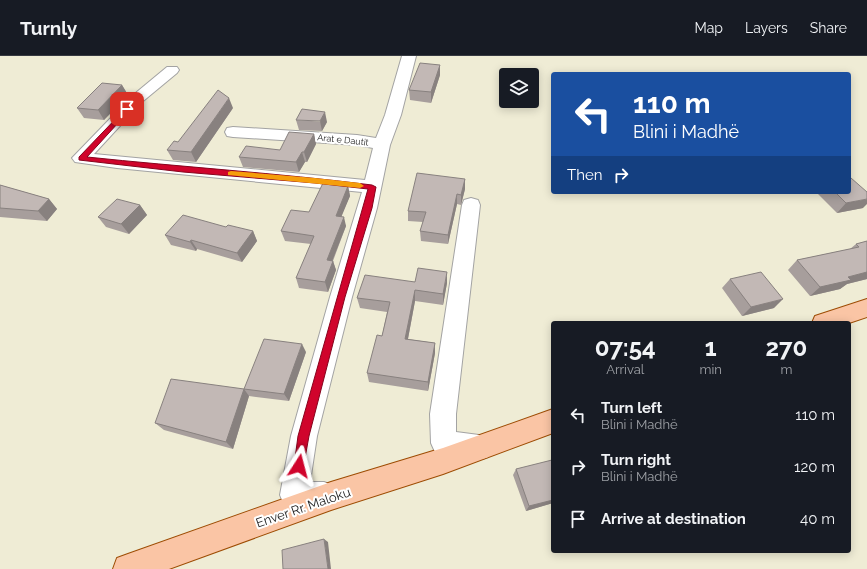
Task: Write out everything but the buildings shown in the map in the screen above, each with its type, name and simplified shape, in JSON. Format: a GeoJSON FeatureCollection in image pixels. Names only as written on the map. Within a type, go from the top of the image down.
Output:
{"type":"FeatureCollection","features":[{"type":"Feature","properties":{"kind":"main road"},"geometry":{"type":"LineString","coordinates":[[829,321],[867,308]]}},
{"type":"Feature","properties":{"kind":"main road","name":"Enver Rr. Maloku"},"geometry":{"type":"LineString","coordinates":[[128,569],[331,496],[479,448],[551,422]]}},
{"type":"Feature","properties":{"kind":"street","name":"Arat e Dautit"},"geometry":{"type":"LineString","coordinates":[[331,496],[294,495],[304,436],[341,297],[368,208],[382,145],[393,115],[409,56]]}},
{"type":"Feature","properties":{"kind":"street"},"geometry":{"type":"LineString","coordinates":[[172,70],[137,99],[81,158],[183,170],[315,180],[372,187]]}},
{"type":"Feature","properties":{"kind":"street","name":"Arat e Dautit"},"geometry":{"type":"LineString","coordinates":[[232,132],[357,140],[382,145]]}},
{"type":"Feature","properties":{"kind":"street","name":"Enver Rr. Maloku"},"geometry":{"type":"LineString","coordinates":[[471,205],[443,414],[444,443],[479,448]]}},
{"type":"Feature","properties":{"kind":"shaded area"},"geometry":{"type":"Polygon","coordinates":[[[0,56],[867,56],[867,569],[0,569],[0,56]]]}},
{"type":"Feature","properties":{"kind":"slow traffic"},"geometry":{"type":"LineString","coordinates":[[231,174],[315,180],[360,186]]}},
{"type":"Feature","properties":{"kind":"route"},"geometry":{"type":"LineString","coordinates":[[127,109],[81,158],[183,170],[315,180],[372,187],[368,208],[341,297],[304,436],[299,466]]}}]}
